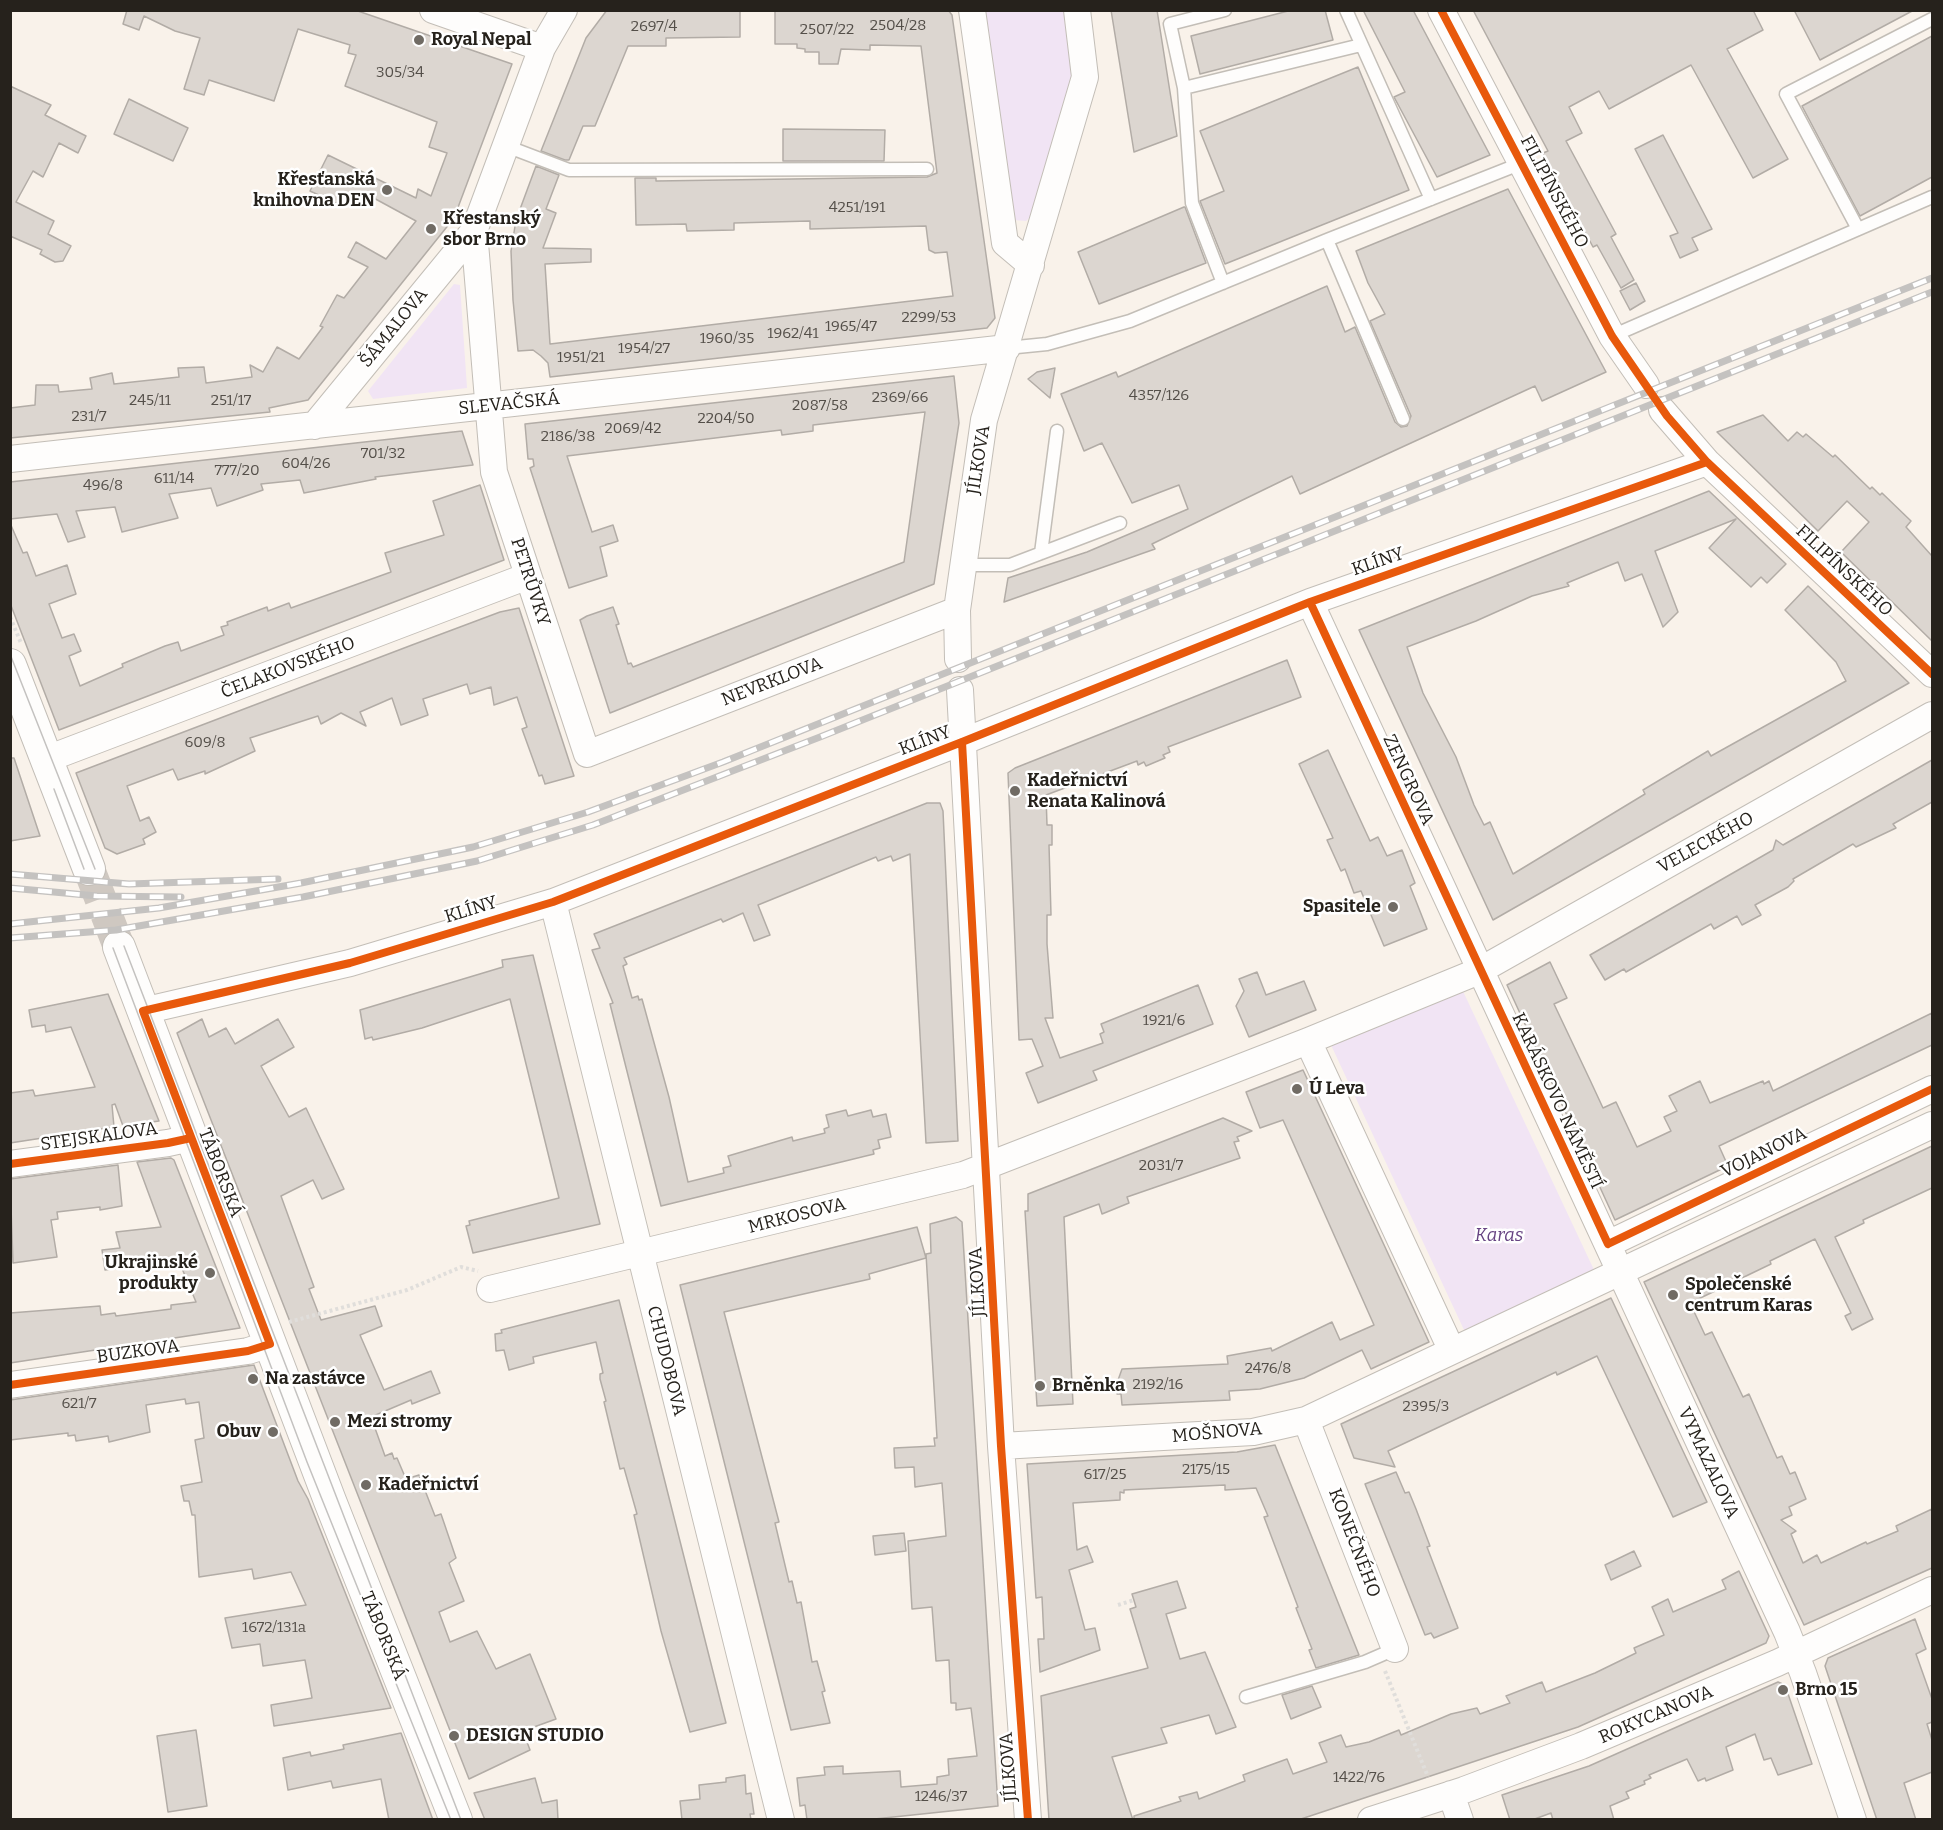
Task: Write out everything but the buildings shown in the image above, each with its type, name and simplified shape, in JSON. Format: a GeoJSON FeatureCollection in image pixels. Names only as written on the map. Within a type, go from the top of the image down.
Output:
{"type":"FeatureCollection","features":[{"type":"Feature","properties":{"kind":"street"},"geometry":{"type":"LineString","coordinates":[[433,10],[542,48]]}},
{"type":"Feature","properties":{"kind":"street","name":"ŠÁMALOVA"},"geometry":{"type":"LineString","coordinates":[[314,426],[474,231],[542,48],[564,10]]}},
{"type":"Feature","properties":{"kind":"street"},"geometry":{"type":"LineString","coordinates":[[972,10],[1005,243],[1031,266]]}},
{"type":"Feature","properties":{"kind":"street","name":"JÍLKOVA"},"geometry":{"type":"LineString","coordinates":[[958,659],[957,610],[984,420],[1085,77],[1077,10]]}},
{"type":"Feature","properties":{"kind":"street","name":"FILIPÍNSKÉHO"},"geometry":{"type":"LineString","coordinates":[[1441,10],[1612,336],[1646,385]]}},
{"type":"Feature","properties":{"kind":"street","name":"ŠÁMALOVA"},"geometry":{"type":"LineString","coordinates":[[474,231],[487,407]]}},
{"type":"Feature","properties":{"kind":"street","name":"SLEVAČSKÁ"},"geometry":{"type":"LineString","coordinates":[[10,459],[1007,348]]}},
{"type":"Feature","properties":{"kind":"street","name":"PETRŮVKY"},"geometry":{"type":"LineString","coordinates":[[487,407],[494,472],[587,754]]}},
{"type":"Feature","properties":{"kind":"street","name":"FILIPÍNSKÉHO"},"geometry":{"type":"LineString","coordinates":[[1662,410],[1707,462],[1932,674]]}},
{"type":"Feature","properties":{"kind":"street","name":"KLÍNY"},"geometry":{"type":"LineString","coordinates":[[143,1011],[350,963],[553,902],[962,742],[1310,602],[1707,462]]}},
{"type":"Feature","properties":{"kind":"street","name":"ČELAKOVSKÉHO"},"geometry":{"type":"LineString","coordinates":[[47,759],[528,576]]}},
{"type":"Feature","properties":{"kind":"street","name":"ZENGROVA"},"geometry":{"type":"LineString","coordinates":[[1310,602],[1479,970]]}},
{"type":"Feature","properties":{"kind":"street","name":"NEVRKLOVA"},"geometry":{"type":"LineString","coordinates":[[587,754],[957,610]]}},
{"type":"Feature","properties":{"kind":"street"},"geometry":{"type":"LineString","coordinates":[[10,665],[89,869]]}},
{"type":"Feature","properties":{"kind":"street","name":"JÍLKOVA"},"geometry":{"type":"LineString","coordinates":[[960,690],[1001,1446],[1028,1820]]}},
{"type":"Feature","properties":{"kind":"street","name":"VELECKÉHO"},"geometry":{"type":"LineString","coordinates":[[1479,970],[1932,715]]}},
{"type":"Feature","properties":{"kind":"street","name":"CHUDOBOVA"},"geometry":{"type":"LineString","coordinates":[[553,902],[781,1820]]}},
{"type":"Feature","properties":{"kind":"street","name":"TÁBORSKÁ"},"geometry":{"type":"LineString","coordinates":[[119,947],[191,1138],[277,1334],[456,1820]]}},
{"type":"Feature","properties":{"kind":"street"},"geometry":{"type":"LineString","coordinates":[[1479,970],[1308,1041],[1452,1351],[1932,1125]]}},
{"type":"Feature","properties":{"kind":"street","name":"KARÁSKOVO NÁMĚSTÍ"},"geometry":{"type":"LineString","coordinates":[[1479,970],[1620,1273]]}},
{"type":"Feature","properties":{"kind":"street","name":"MRKOSOVA"},"geometry":{"type":"LineString","coordinates":[[490,1289],[640,1255],[985,1167],[1018,1152],[1308,1041]]}},
{"type":"Feature","properties":{"kind":"street","name":"VOJANOVA"},"geometry":{"type":"LineString","coordinates":[[1608,1245],[1932,1089]]}},
{"type":"Feature","properties":{"kind":"street","name":"STEJSKALOVA"},"geometry":{"type":"LineString","coordinates":[[10,1164],[191,1138]]}},
{"type":"Feature","properties":{"kind":"street","name":"VYMAZALOVA"},"geometry":{"type":"LineString","coordinates":[[1620,1273],[1796,1654],[1853,1820]]}},
{"type":"Feature","properties":{"kind":"street","name":"BUZKOVA"},"geometry":{"type":"LineString","coordinates":[[10,1385],[248,1351],[277,1334]]}},
{"type":"Feature","properties":{"kind":"street","name":"MOŠNOVA"},"geometry":{"type":"LineString","coordinates":[[1001,1446],[1253,1432],[1306,1420],[1452,1351]]}},
{"type":"Feature","properties":{"kind":"street","name":"KONEČNÉHO"},"geometry":{"type":"LineString","coordinates":[[1306,1420],[1387,1652]]}},
{"type":"Feature","properties":{"kind":"street","name":"ROKYCANOVA"},"geometry":{"type":"LineString","coordinates":[[1371,1820],[1440,1787],[1581,1746],[1796,1654],[1932,1590]]}},
{"type":"Feature","properties":{"kind":"street"},"geometry":{"type":"LineString","coordinates":[[1440,1787],[1460,1820]]}},
{"type":"Feature","properties":{"kind":"lane"},"geometry":{"type":"LineString","coordinates":[[1223,283],[1192,203],[1184,88],[1170,24],[1225,10]]}},
{"type":"Feature","properties":{"kind":"lane"},"geometry":{"type":"LineString","coordinates":[[1346,10],[1431,200]]}},
{"type":"Feature","properties":{"kind":"lane"},"geometry":{"type":"LineString","coordinates":[[1858,230],[1786,94],[1932,19]]}},
{"type":"Feature","properties":{"kind":"lane"},"geometry":{"type":"LineString","coordinates":[[1184,88],[1361,45]]}},
{"type":"Feature","properties":{"kind":"lane"},"geometry":{"type":"LineString","coordinates":[[506,146],[569,170],[927,170]]}},
{"type":"Feature","properties":{"kind":"lane"},"geometry":{"type":"LineString","coordinates":[[1007,348],[1047,344],[1130,321],[1522,163]]}},
{"type":"Feature","properties":{"kind":"lane"},"geometry":{"type":"LineString","coordinates":[[1612,336],[1932,197]]}},
{"type":"Feature","properties":{"kind":"lane"},"geometry":{"type":"LineString","coordinates":[[1327,240],[1403,419]]}},
{"type":"Feature","properties":{"kind":"lane"},"geometry":{"type":"LineString","coordinates":[[1041,553],[1057,431]]}},
{"type":"Feature","properties":{"kind":"lane"},"geometry":{"type":"LineString","coordinates":[[963,565],[1010,565],[1120,523]]}},
{"type":"Feature","properties":{"kind":"lane"},"geometry":{"type":"LineString","coordinates":[[1246,1697],[1387,1652]]}},
{"type":"Feature","properties":{"kind":"path"},"geometry":{"type":"LineString","coordinates":[[277,1334],[407,1290],[461,1267],[477,1268],[490,1289]]}},
{"type":"Feature","properties":{"kind":"path"},"geometry":{"type":"LineString","coordinates":[[1118,1605],[1134,1600]]}},
{"type":"Feature","properties":{"kind":"path"},"geometry":{"type":"LineString","coordinates":[[1387,1652],[1440,1787]]}},
{"type":"Feature","properties":{"kind":"green space"},"geometry":{"type":"Polygon","coordinates":[[[981,11],[1066,11],[1072,64],[1071,87],[1032,215],[1026,221],[1013,220],[981,11]]]}},
{"type":"Feature","properties":{"kind":"green space"},"geometry":{"type":"Polygon","coordinates":[[[454,284],[460,285],[467,388],[373,399],[368,391],[454,284]]]}},
{"type":"Feature","properties":{"kind":"green space","name":"Karas"},"geometry":{"type":"Polygon","coordinates":[[[1461,987],[1595,1272],[1465,1332],[1331,1045],[1461,987]]]}},
{"type":"Feature","properties":{"kind":"tunnel"},"geometry":{"type":"LineString","coordinates":[[89,869],[119,947]]}},
{"type":"Feature","properties":{"kind":"tram line"},"geometry":{"type":"LineString","coordinates":[[10,654],[95,869]]}},
{"type":"Feature","properties":{"kind":"tram line"},"geometry":{"type":"LineString","coordinates":[[54,789],[84,869]]}},
{"type":"Feature","properties":{"kind":"tram line"},"geometry":{"type":"LineString","coordinates":[[124,946],[461,1820]]}},
{"type":"Feature","properties":{"kind":"tram line"},"geometry":{"type":"LineString","coordinates":[[113,948],[307,1462],[451,1820]]}},
{"type":"Feature","properties":{"kind":"railway"},"geometry":{"type":"LineString","coordinates":[[10,924],[159,908],[301,883],[473,847],[588,812],[723,762],[1932,278]]}},
{"type":"Feature","properties":{"kind":"railway"},"geometry":{"type":"LineString","coordinates":[[10,938],[116,930],[303,897],[477,861],[593,825],[820,737],[1932,292]]}},
{"type":"Feature","properties":{"kind":"railway"},"geometry":{"type":"LineString","coordinates":[[10,874],[129,884],[278,879]]}},
{"type":"Feature","properties":{"kind":"railway"},"geometry":{"type":"LineString","coordinates":[[10,888],[97,896],[181,897]]}},
{"type":"Feature","properties":{"kind":"cycle path"},"geometry":{"type":"LineString","coordinates":[[1441,10],[1612,336],[1667,416],[1707,462],[1932,674]]}},
{"type":"Feature","properties":{"kind":"cycle path"},"geometry":{"type":"LineString","coordinates":[[10,1385],[248,1351],[270,1344],[143,1011],[350,963],[553,902],[962,742],[1310,602],[1707,462]]}},
{"type":"Feature","properties":{"kind":"cycle path"},"geometry":{"type":"LineString","coordinates":[[1310,602],[1608,1244],[1932,1089]]}},
{"type":"Feature","properties":{"kind":"cycle path"},"geometry":{"type":"LineString","coordinates":[[962,742],[1001,1446],[1028,1820]]}},
{"type":"Feature","properties":{"kind":"cycle path"},"geometry":{"type":"LineString","coordinates":[[10,1164],[191,1138]]}},
{"type":"Feature","properties":{"kind":"place","name":"Royal Nepal"},"geometry":{"type":"Point","coordinates":[419,40]}},
{"type":"Feature","properties":{"kind":"place","name":"Křesťanská knihovna DEN"},"geometry":{"type":"Point","coordinates":[387,190]}},
{"type":"Feature","properties":{"kind":"place","name":"Křestanský sbor Brno"},"geometry":{"type":"Point","coordinates":[431,229]}},
{"type":"Feature","properties":{"kind":"place","name":"Kadeřnictví Renata Kalinová"},"geometry":{"type":"Point","coordinates":[1015,791]}},
{"type":"Feature","properties":{"kind":"place","name":"Spasitele"},"geometry":{"type":"Point","coordinates":[1393,907]}},
{"type":"Feature","properties":{"kind":"place","name":"Ú Leva"},"geometry":{"type":"Point","coordinates":[1297,1089]}},
{"type":"Feature","properties":{"kind":"place","name":"Ukrajinské produkty"},"geometry":{"type":"Point","coordinates":[210,1273]}},
{"type":"Feature","properties":{"kind":"place","name":"Společenské centrum Karas"},"geometry":{"type":"Point","coordinates":[1673,1295]}},
{"type":"Feature","properties":{"kind":"place","name":"Na zastávce"},"geometry":{"type":"Point","coordinates":[253,1379]}},
{"type":"Feature","properties":{"kind":"place","name":"Brněnka"},"geometry":{"type":"Point","coordinates":[1040,1386]}},
{"type":"Feature","properties":{"kind":"place","name":"Mezi stromy"},"geometry":{"type":"Point","coordinates":[335,1422]}},
{"type":"Feature","properties":{"kind":"place","name":"Obuv"},"geometry":{"type":"Point","coordinates":[273,1432]}},
{"type":"Feature","properties":{"kind":"place","name":"Kadeřnictví"},"geometry":{"type":"Point","coordinates":[366,1485]}},
{"type":"Feature","properties":{"kind":"place","name":"Brno 15"},"geometry":{"type":"Point","coordinates":[1783,1690]}},
{"type":"Feature","properties":{"kind":"place","name":"DESIGN STUDIO"},"geometry":{"type":"Point","coordinates":[454,1736]}}]}
